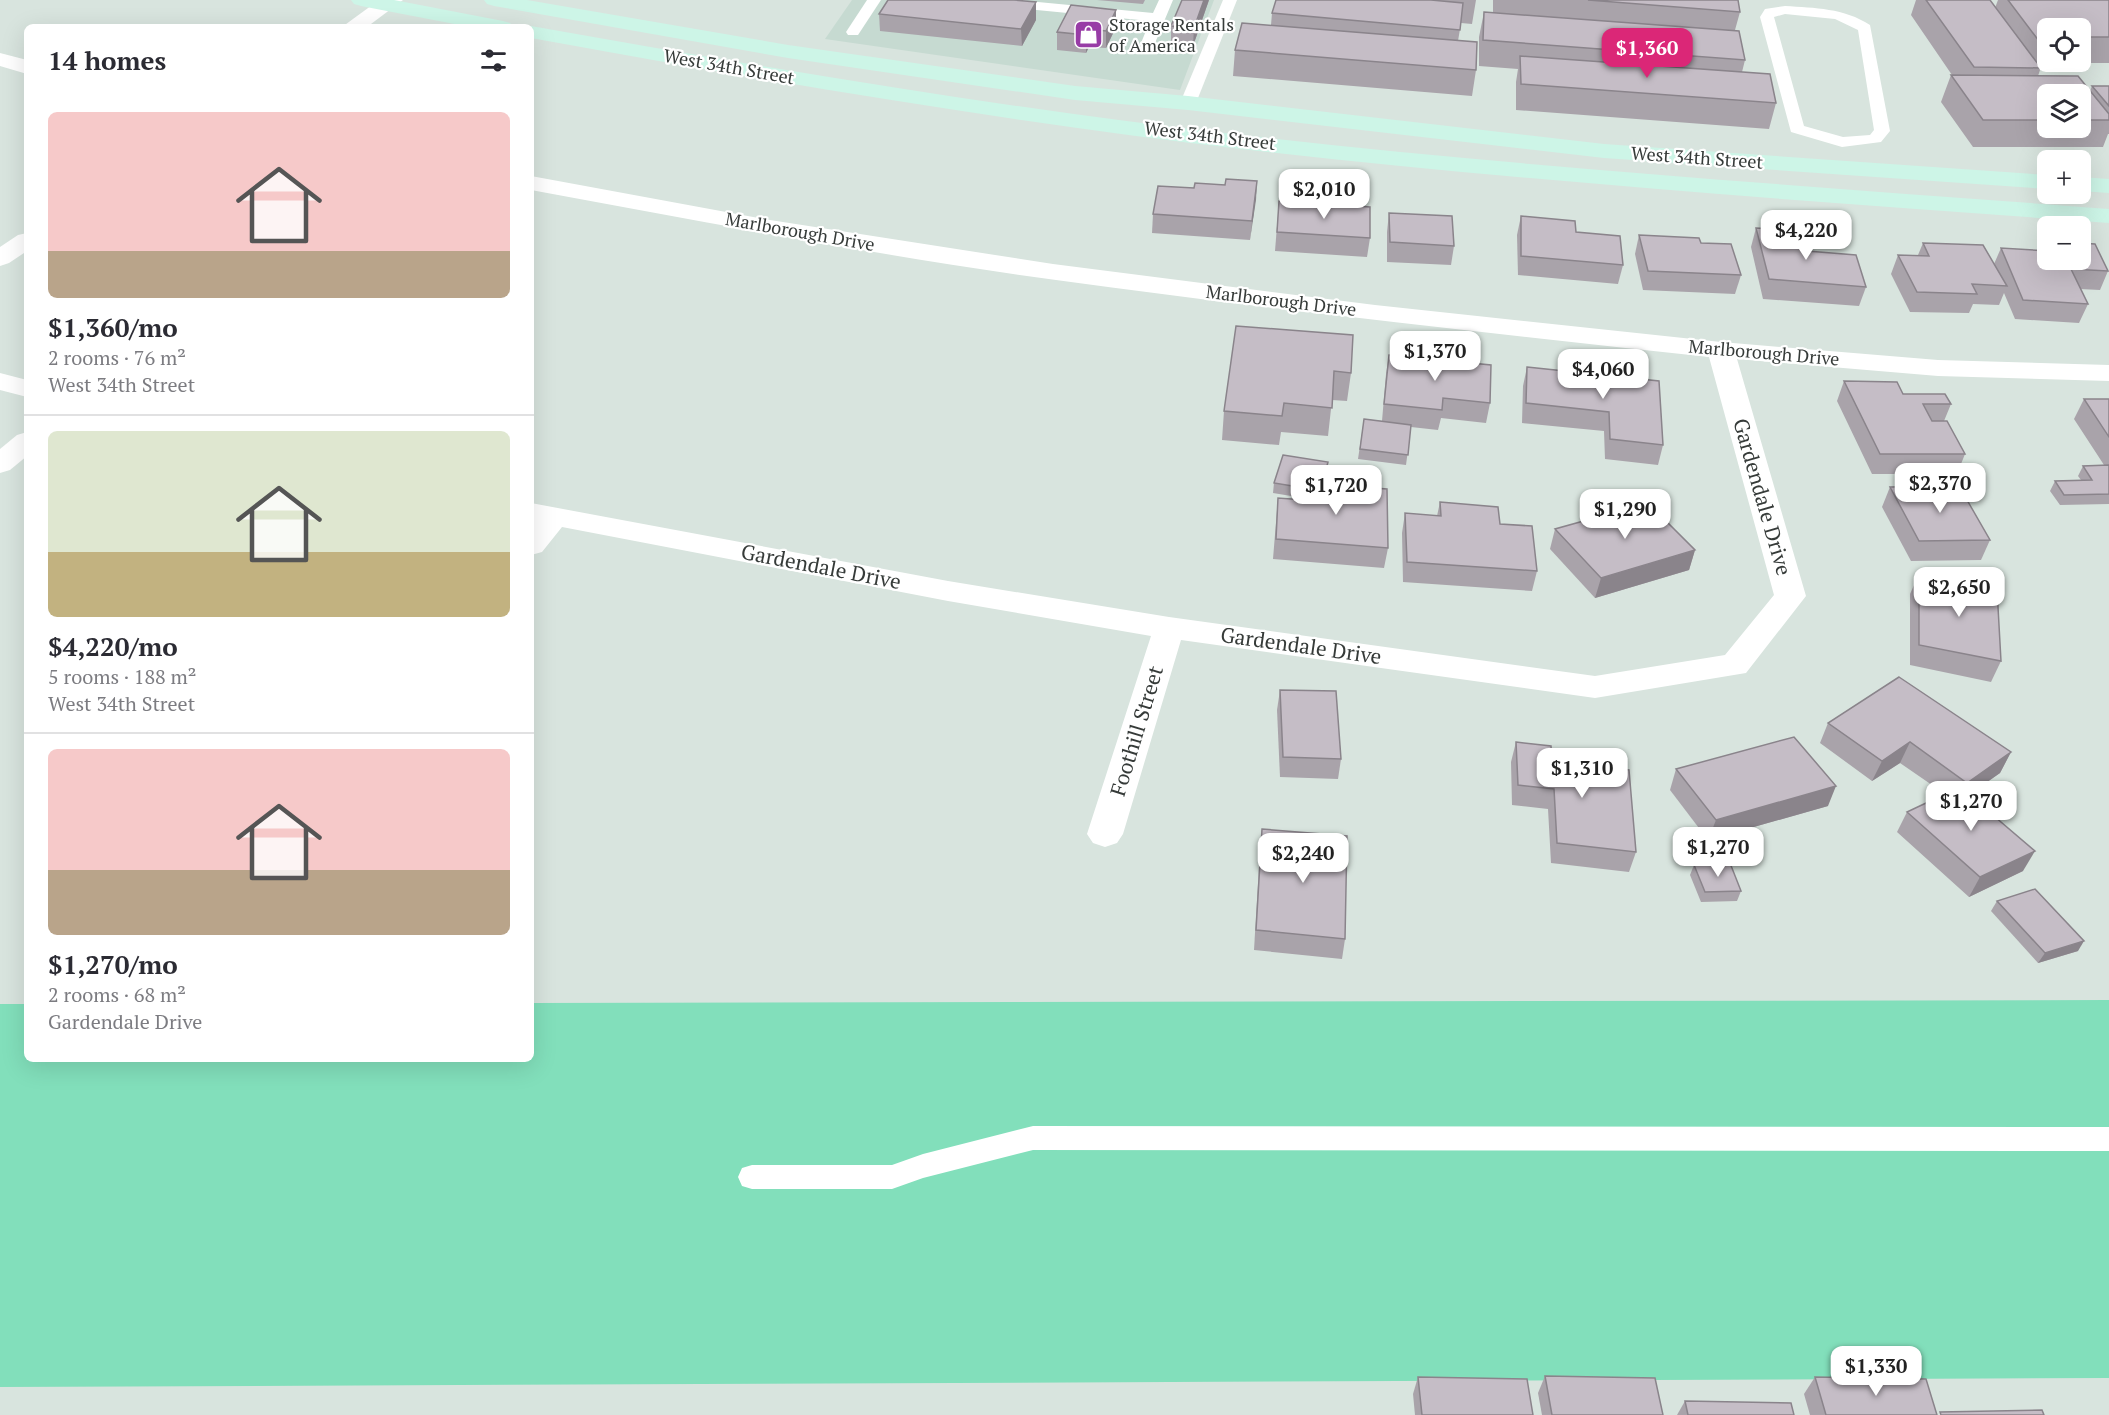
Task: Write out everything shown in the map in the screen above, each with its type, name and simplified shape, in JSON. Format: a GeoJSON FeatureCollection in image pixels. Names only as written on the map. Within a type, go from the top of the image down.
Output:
{"type":"FeatureCollection","features":[{"type":"Feature","properties":{"kind":"main road"},"geometry":{"type":"LineString","coordinates":[[361,0],[389,3],[489,24]]}},
{"type":"Feature","properties":{"kind":"main road","name":"West 34th Street"},"geometry":{"type":"LineString","coordinates":[[494,0],[766,49],[970,80],[1119,99],[1188,103],[1604,151],[2037,181]]}},
{"type":"Feature","properties":{"kind":"main road","name":"West 34th Street"},"geometry":{"type":"LineString","coordinates":[[534,33],[743,70],[1117,126],[1606,178],[2109,216]]}},
{"type":"Feature","properties":{"kind":"main road"},"geometry":{"type":"LineString","coordinates":[[743,70],[766,49]]}},
{"type":"Feature","properties":{"kind":"main road"},"geometry":{"type":"LineString","coordinates":[[1117,126],[1119,99]]}},
{"type":"Feature","properties":{"kind":"main road"},"geometry":{"type":"LineString","coordinates":[[1604,151],[1606,178]]}},
{"type":"Feature","properties":{"kind":"main road"},"geometry":{"type":"LineString","coordinates":[[2091,185],[2109,186]]}},
{"type":"Feature","properties":{"kind":"street"},"geometry":{"type":"LineString","coordinates":[[358,24],[389,3]]}},
{"type":"Feature","properties":{"kind":"street"},"geometry":{"type":"LineString","coordinates":[[0,59],[24,66]]}},
{"type":"Feature","properties":{"kind":"street","name":"Marlborough Drive"},"geometry":{"type":"LineString","coordinates":[[534,184],[770,227],[1053,272],[1375,313],[1721,350],[1938,368],[2109,373]]}},
{"type":"Feature","properties":{"kind":"street"},"geometry":{"type":"LineString","coordinates":[[0,258],[24,242]]}},
{"type":"Feature","properties":{"kind":"street","name":"Gardendale Drive"},"geometry":{"type":"LineString","coordinates":[[543,514],[948,591],[1169,628],[1595,687],[1735,665],[1790,596],[1721,350]]}},
{"type":"Feature","properties":{"kind":"street"},"geometry":{"type":"LineString","coordinates":[[0,381],[24,388]]}},
{"type":"Feature","properties":{"kind":"street"},"geometry":{"type":"LineString","coordinates":[[0,464],[24,444]]}},
{"type":"Feature","properties":{"kind":"street"},"geometry":{"type":"LineString","coordinates":[[534,537],[543,514]]}},
{"type":"Feature","properties":{"kind":"street","name":"Foothill Street"},"geometry":{"type":"LineString","coordinates":[[1105,834],[1169,628]]}},
{"type":"Feature","properties":{"kind":"lane"},"geometry":{"type":"LineString","coordinates":[[853,32],[874,0]]}},
{"type":"Feature","properties":{"kind":"lane"},"geometry":{"type":"LineString","coordinates":[[974,0],[1159,18]]}},
{"type":"Feature","properties":{"kind":"lane"},"geometry":{"type":"LineString","coordinates":[[1148,43],[1166,0]]}},
{"type":"Feature","properties":{"kind":"lane"},"geometry":{"type":"LineString","coordinates":[[1188,103],[1230,0]]}},
{"type":"Feature","properties":{"kind":"lane"},"geometry":{"type":"LineString","coordinates":[[1785,10],[1842,15],[1865,28],[1882,130],[1875,139],[1842,142],[1797,129],[1767,17],[1770,12],[1785,10]]}},
{"type":"Feature","properties":{"kind":"lane"},"geometry":{"type":"LineString","coordinates":[[1842,142],[1849,169]]}},
{"type":"Feature","properties":{"kind":"lane"},"geometry":{"type":"LineString","coordinates":[[752,1177],[892,1177],[923,1166],[1033,1138],[2109,1139]]}},
{"type":"Feature","properties":{"kind":"shaded area"},"geometry":{"type":"Polygon","coordinates":[[[852,0],[1214,0],[1180,90],[825,39],[852,0]]]}},
{"type":"Feature","properties":{"kind":"green space"},"geometry":{"type":"Polygon","coordinates":[[[2109,1000],[2109,1378],[0,1387],[0,1004],[24,1004],[24,1062],[534,1062],[534,1003],[2109,1000]]]}},
{"type":"Feature","properties":{"kind":"building"},"geometry":{"type":"Polygon","coordinates":[[[888,0],[1036,2],[1021,29],[879,14],[888,0]]]}},
{"type":"Feature","properties":{"kind":"building"},"geometry":{"type":"Polygon","coordinates":[[[1182,0],[1204,0],[1194,28],[1171,26],[1182,0]]]}},
{"type":"Feature","properties":{"kind":"building"},"geometry":{"type":"Polygon","coordinates":[[[1276,0],[1431,0],[1463,3],[1460,30],[1272,13],[1276,0]]]}},
{"type":"Feature","properties":{"kind":"building"},"geometry":{"type":"Polygon","coordinates":[[[1588,0],[1738,0],[1740,12],[1588,0]]]}},
{"type":"Feature","properties":{"kind":"building"},"geometry":{"type":"Polygon","coordinates":[[[1926,0],[1990,0],[2037,63],[2037,68],[1974,67],[1926,0]]]}},
{"type":"Feature","properties":{"kind":"building"},"geometry":{"type":"Polygon","coordinates":[[[2008,0],[2109,0],[2109,37],[2091,37],[2091,18],[2037,18],[2037,38],[2008,0]]]}},
{"type":"Feature","properties":{"kind":"building"},"geometry":{"type":"Polygon","coordinates":[[[1071,5],[1116,10],[1106,31],[1090,29],[1086,35],[1057,32],[1071,5]]]}},
{"type":"Feature","properties":{"kind":"building"},"geometry":{"type":"Polygon","coordinates":[[[1484,12],[1739,31],[1745,60],[1483,40],[1484,12]]]}},
{"type":"Feature","properties":{"kind":"building"},"geometry":{"type":"Polygon","coordinates":[[[1242,23],[1477,42],[1476,70],[1235,50],[1242,23]]]}},
{"type":"Feature","properties":{"kind":"building"},"geometry":{"type":"Polygon","coordinates":[[[1520,56],[1770,74],[1776,103],[1521,84],[1520,56]]]}},
{"type":"Feature","properties":{"kind":"building"},"geometry":{"type":"Polygon","coordinates":[[[1951,75],[2078,76],[2085,84],[2037,84],[2037,120],[1983,120],[1951,75]]]}},
{"type":"Feature","properties":{"kind":"building"},"geometry":{"type":"Polygon","coordinates":[[[2092,86],[2109,86],[2109,106],[2092,86]]]}},
{"type":"Feature","properties":{"kind":"building"},"geometry":{"type":"Polygon","coordinates":[[[2091,92],[2109,114],[2109,120],[2091,120],[2091,92]]]}},
{"type":"Feature","properties":{"kind":"building"},"geometry":{"type":"Polygon","coordinates":[[[1226,179],[1257,181],[1252,221],[1153,214],[1158,186],[1194,188],[1195,183],[1225,185],[1226,179]]]}},
{"type":"Feature","properties":{"kind":"building"},"geometry":{"type":"Polygon","coordinates":[[[1279,201],[1370,207],[1370,238],[1277,232],[1279,201]]]}},
{"type":"Feature","properties":{"kind":"building"},"geometry":{"type":"Polygon","coordinates":[[[1389,213],[1452,216],[1454,246],[1390,242],[1389,213]]]}},
{"type":"Feature","properties":{"kind":"building"},"geometry":{"type":"Polygon","coordinates":[[[1521,216],[1575,221],[1576,232],[1620,236],[1623,265],[1521,256],[1521,216]]]}},
{"type":"Feature","properties":{"kind":"building"},"geometry":{"type":"Polygon","coordinates":[[[1756,228],[1802,231],[1807,251],[1856,255],[1866,287],[1769,279],[1756,228]]]}},
{"type":"Feature","properties":{"kind":"building"},"geometry":{"type":"Polygon","coordinates":[[[1639,235],[1699,238],[1701,243],[1731,244],[1741,275],[1648,271],[1639,235]]]}},
{"type":"Feature","properties":{"kind":"building"},"geometry":{"type":"Polygon","coordinates":[[[1923,243],[1983,245],[2007,286],[1972,284],[1977,294],[1917,292],[1898,255],[1929,256],[1923,243]]]}},
{"type":"Feature","properties":{"kind":"building"},"geometry":{"type":"Polygon","coordinates":[[[2091,244],[2095,244],[2108,271],[2090,270],[2091,244]]]}},
{"type":"Feature","properties":{"kind":"building"},"geometry":{"type":"Polygon","coordinates":[[[2001,248],[2037,250],[2037,270],[2071,270],[2088,304],[2023,300],[2001,248]]]}},
{"type":"Feature","properties":{"kind":"building"},"geometry":{"type":"Polygon","coordinates":[[[1236,326],[1353,335],[1351,373],[1334,371],[1332,408],[1284,403],[1282,416],[1224,411],[1236,326]]]}},
{"type":"Feature","properties":{"kind":"building"},"geometry":{"type":"Polygon","coordinates":[[[1389,355],[1491,365],[1490,403],[1443,398],[1442,410],[1384,404],[1389,355]]]}},
{"type":"Feature","properties":{"kind":"building"},"geometry":{"type":"Polygon","coordinates":[[[1527,367],[1659,381],[1663,445],[1610,439],[1609,412],[1526,403],[1527,367]]]}},
{"type":"Feature","properties":{"kind":"building"},"geometry":{"type":"Polygon","coordinates":[[[1844,381],[1897,382],[1903,394],[1945,394],[1951,404],[1923,404],[1932,421],[1947,421],[1965,454],[1880,454],[1844,381]]]}},
{"type":"Feature","properties":{"kind":"building"},"geometry":{"type":"Polygon","coordinates":[[[2084,399],[2109,399],[2109,437],[2084,399]]]}},
{"type":"Feature","properties":{"kind":"building"},"geometry":{"type":"Polygon","coordinates":[[[1364,419],[1411,425],[1408,455],[1360,449],[1364,419]]]}},
{"type":"Feature","properties":{"kind":"building"},"geometry":{"type":"Polygon","coordinates":[[[1283,455],[1328,462],[1322,484],[1305,483],[1305,488],[1274,483],[1283,455]]]}},
{"type":"Feature","properties":{"kind":"building"},"geometry":{"type":"Polygon","coordinates":[[[2109,465],[2109,494],[2064,495],[2055,481],[2092,480],[2083,466],[2109,465]]]}},
{"type":"Feature","properties":{"kind":"building"},"geometry":{"type":"Polygon","coordinates":[[[1305,483],[1387,489],[1388,548],[1276,539],[1278,498],[1304,500],[1305,483]]]}},
{"type":"Feature","properties":{"kind":"building"},"geometry":{"type":"Polygon","coordinates":[[[1959,486],[1990,540],[1919,541],[1890,487],[1959,486]]]}},
{"type":"Feature","properties":{"kind":"building"},"geometry":{"type":"Polygon","coordinates":[[[1440,502],[1498,507],[1500,524],[1532,526],[1537,571],[1407,562],[1405,513],[1441,516],[1440,502]]]}},
{"type":"Feature","properties":{"kind":"building"},"geometry":{"type":"Polygon","coordinates":[[[1648,503],[1695,550],[1601,578],[1555,529],[1648,503]]]}},
{"type":"Feature","properties":{"kind":"building"},"geometry":{"type":"Polygon","coordinates":[[[1919,574],[1997,589],[2001,661],[1919,645],[1919,574]]]}},
{"type":"Feature","properties":{"kind":"building"},"geometry":{"type":"Polygon","coordinates":[[[1899,677],[2011,752],[1967,783],[1910,742],[1882,761],[1828,723],[1899,677]]]}},
{"type":"Feature","properties":{"kind":"building"},"geometry":{"type":"Polygon","coordinates":[[[1280,690],[1336,691],[1341,759],[1283,757],[1280,690]]]}},
{"type":"Feature","properties":{"kind":"building"},"geometry":{"type":"Polygon","coordinates":[[[1794,737],[1836,786],[1716,820],[1676,769],[1794,737]]]}},
{"type":"Feature","properties":{"kind":"building"},"geometry":{"type":"Polygon","coordinates":[[[1516,742],[1551,746],[1552,762],[1629,770],[1636,852],[1557,843],[1554,789],[1518,785],[1516,742]]]}},
{"type":"Feature","properties":{"kind":"building"},"geometry":{"type":"Polygon","coordinates":[[[1960,787],[2035,851],[1980,877],[1907,812],[1960,787]]]}},
{"type":"Feature","properties":{"kind":"building"},"geometry":{"type":"Polygon","coordinates":[[[1262,829],[1347,836],[1345,939],[1256,930],[1262,829]]]}},
{"type":"Feature","properties":{"kind":"building"},"geometry":{"type":"Polygon","coordinates":[[[1730,863],[1741,891],[1705,892],[1694,865],[1730,863]]]}},
{"type":"Feature","properties":{"kind":"building"},"geometry":{"type":"Polygon","coordinates":[[[2035,889],[2084,941],[2045,953],[1997,901],[2035,889]]]}},
{"type":"Feature","properties":{"kind":"building"},"geometry":{"type":"Polygon","coordinates":[[[1545,1376],[1655,1378],[1663,1415],[1552,1415],[1545,1376]]]}},
{"type":"Feature","properties":{"kind":"building"},"geometry":{"type":"Polygon","coordinates":[[[1418,1377],[1527,1379],[1533,1415],[1422,1415],[1418,1377]]]}},
{"type":"Feature","properties":{"kind":"building"},"geometry":{"type":"Polygon","coordinates":[[[1815,1377],[1926,1379],[1937,1415],[1826,1415],[1815,1377]]]}},
{"type":"Feature","properties":{"kind":"building"},"geometry":{"type":"Polygon","coordinates":[[[1685,1401],[1791,1403],[1794,1415],[1688,1415],[1685,1401]]]}},
{"type":"Feature","properties":{"kind":"building"},"geometry":{"type":"Polygon","coordinates":[[[2042,1410],[2044,1415],[1941,1415],[1940,1412],[2042,1410]]]}},
{"type":"Feature","properties":{"kind":"place","name":"Storage Rentals of America"},"geometry":{"type":"Point","coordinates":[1088,35]}}]}
